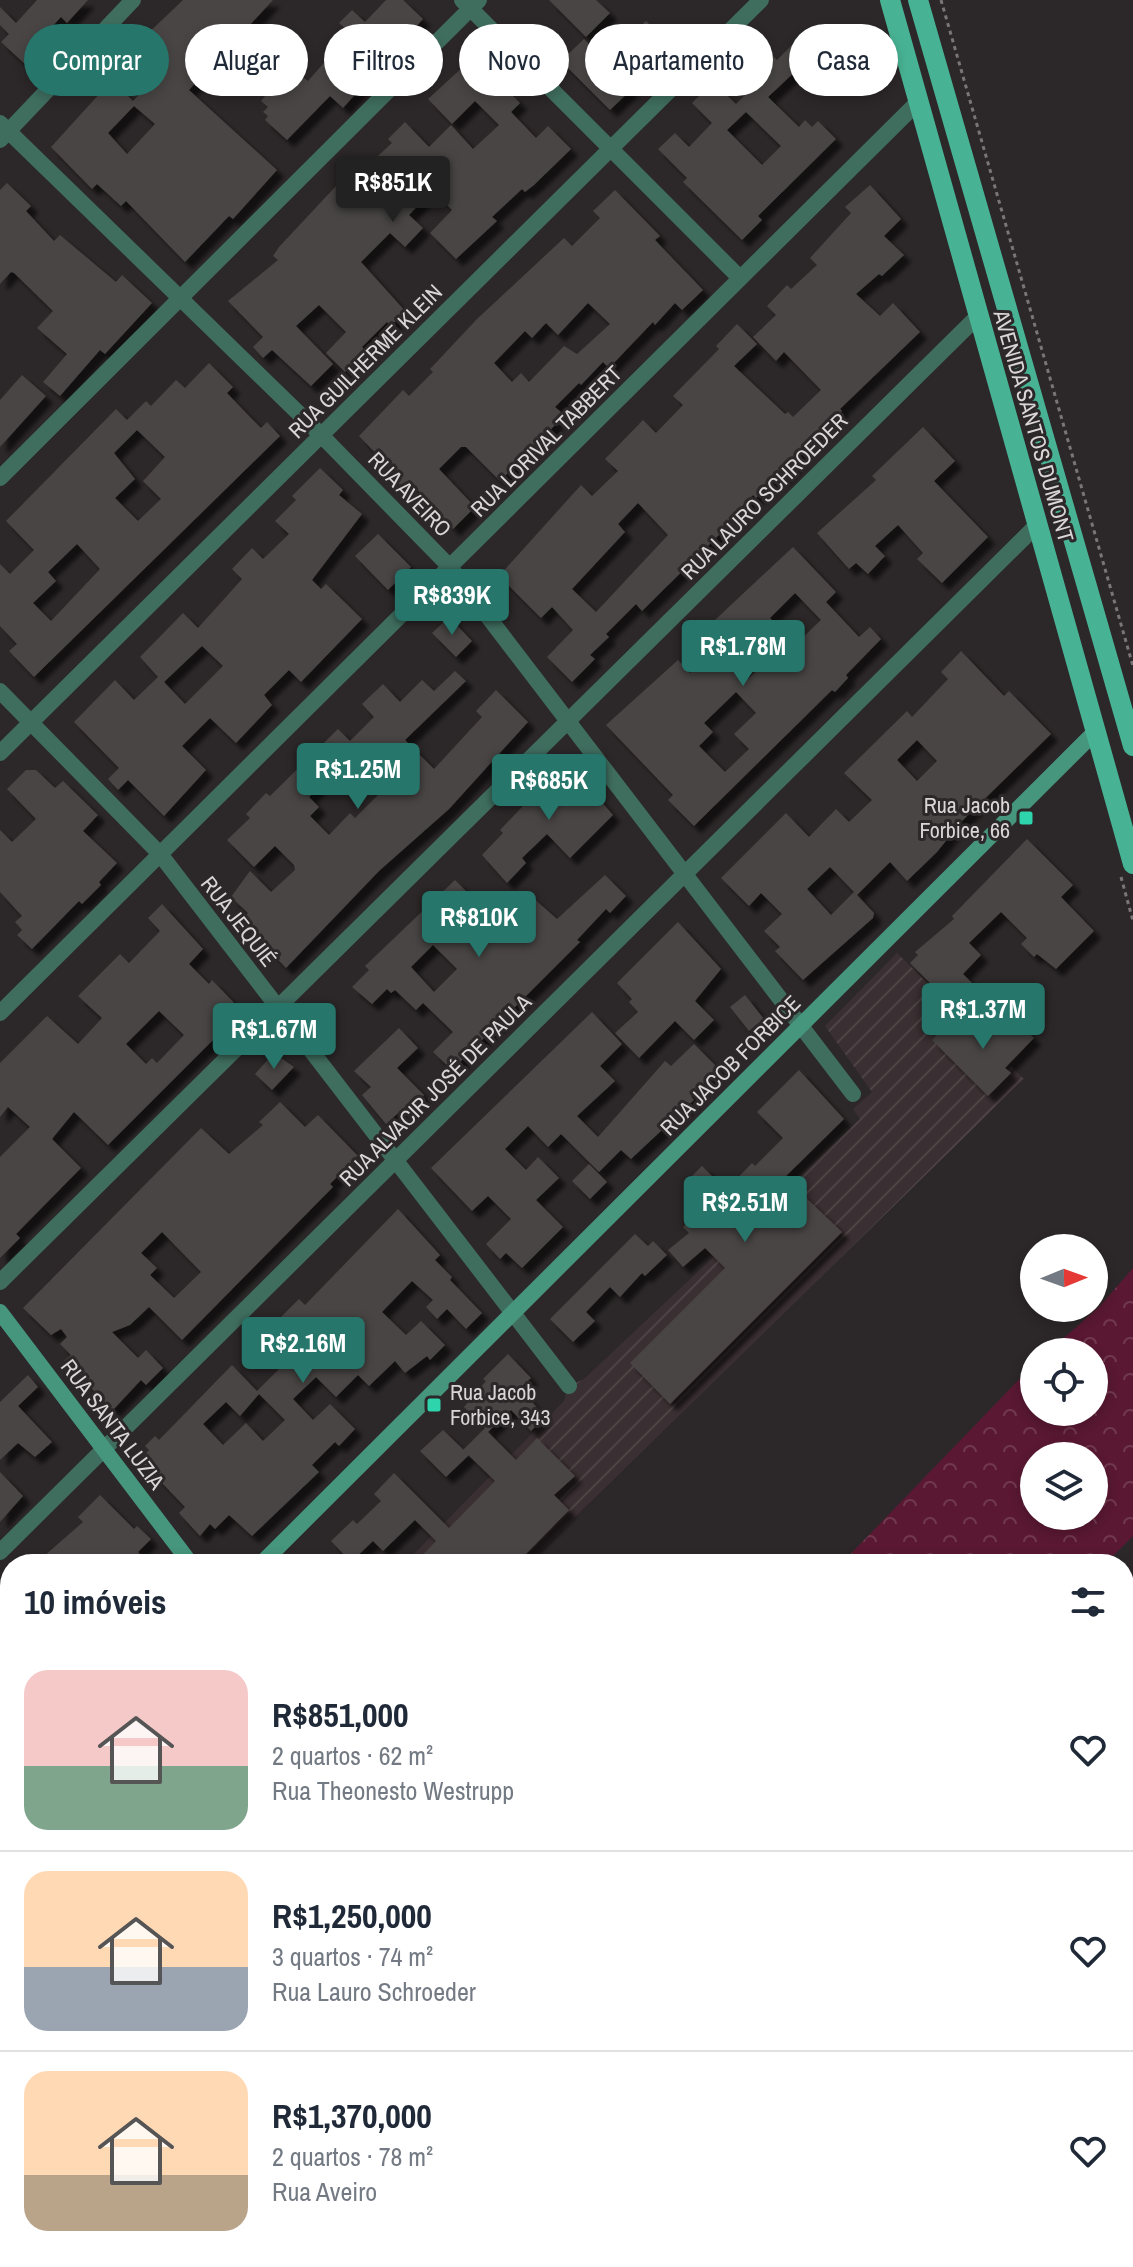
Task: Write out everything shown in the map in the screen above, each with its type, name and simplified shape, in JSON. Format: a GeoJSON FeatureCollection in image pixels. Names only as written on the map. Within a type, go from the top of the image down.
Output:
{"type":"FeatureCollection","features":[{"type":"Feature","properties":{"kind":"main road","name":"AVENIDA SANTOS DUMONT"},"geometry":{"type":"LineString","coordinates":[[889,0],[1133,864]]}},
{"type":"Feature","properties":{"kind":"main road","name":"AVENIDA SANTOS DUMONT"},"geometry":{"type":"LineString","coordinates":[[919,3],[1133,746]]}},
{"type":"Feature","properties":{"kind":"main road"},"geometry":{"type":"LineString","coordinates":[[1060,607],[1061,598],[1074,588],[1089,595]]}},
{"type":"Feature","properties":{"kind":"street"},"geometry":{"type":"LineString","coordinates":[[3,131],[133,0]]}},
{"type":"Feature","properties":{"kind":"street","name":"RUA GUILHERME KLEIN"},"geometry":{"type":"LineString","coordinates":[[0,753],[761,0]]}},
{"type":"Feature","properties":{"kind":"street"},"geometry":{"type":"LineString","coordinates":[[0,478],[471,3],[740,278]]}},
{"type":"Feature","properties":{"kind":"street","name":"RUA LORIVAL TABBERT"},"geometry":{"type":"LineString","coordinates":[[0,1013],[918,102]]}},
{"type":"Feature","properties":{"kind":"street","name":"RUA AVEIRO"},"geometry":{"type":"LineString","coordinates":[[3,131],[181,298],[450,567],[569,718],[853,1094]]}},
{"type":"Feature","properties":{"kind":"street","name":"RUA LAURO SCHROEDER"},"geometry":{"type":"LineString","coordinates":[[0,1282],[978,316]]}},
{"type":"Feature","properties":{"kind":"street","name":"RUA ALVACIR JOSÉ DE PAULA"},"geometry":{"type":"LineString","coordinates":[[0,1552],[1037,525]]}},
{"type":"Feature","properties":{"kind":"street","name":"RUA JEQUIÉ"},"geometry":{"type":"LineString","coordinates":[[0,691],[160,854],[569,1386]]}},
{"type":"Feature","properties":{"kind":"street","name":"RUA JACOB FORBICE"},"geometry":{"type":"LineString","coordinates":[[271,1554],[1095,732]]}},
{"type":"Feature","properties":{"kind":"street","name":"RUA SANTA LUZIA"},"geometry":{"type":"LineString","coordinates":[[0,1312],[183,1554]]}},
{"type":"Feature","properties":{"kind":"path"},"geometry":{"type":"LineString","coordinates":[[941,0],[1133,666]]}},
{"type":"Feature","properties":{"kind":"shaded area"},"geometry":{"type":"Polygon","coordinates":[[[897,953],[1024,1079],[537,1554],[414,1554],[564,1401],[569,1386],[584,1379],[860,1119],[853,1109],[872,1092],[825,1026],[897,953]]]}},
{"type":"Feature","properties":{"kind":"green space"},"geometry":{"type":"Polygon","coordinates":[[[1133,1268],[1133,1536],[1115,1554],[851,1554],[1020,1379],[1020,1426],[1108,1426],[1108,1338],[1064,1338],[1082,1322],[1108,1322],[1108,1297],[1133,1268]]]}},
{"type":"Feature","properties":{"kind":"building"},"geometry":{"type":"Polygon","coordinates":[[[37,0],[88,0],[67,23],[61,17],[55,24],[24,24],[24,63],[1,42],[9,34],[0,25],[0,7],[16,23],[37,0]]]}},
{"type":"Feature","properties":{"kind":"building"},"geometry":{"type":"Polygon","coordinates":[[[183,0],[273,0],[251,24],[185,24],[185,96],[196,96],[277,170],[233,219],[229,216],[185,262],[126,201],[121,206],[97,184],[92,189],[51,147],[97,96],[128,96],[133,101],[138,96],[169,96],[169,24],[158,24],[183,0]],[[134,106],[108,133],[127,154],[155,124],[134,106]]]}},
{"type":"Feature","properties":{"kind":"building"},"geometry":{"type":"Polygon","coordinates":[[[386,0],[403,0],[423,19],[419,24],[339,23],[352,10],[365,22],[386,0]]]}},
{"type":"Feature","properties":{"kind":"building"},"geometry":{"type":"Polygon","coordinates":[[[549,0],[596,0],[610,13],[599,24],[585,24],[585,36],[549,0]]]}},
{"type":"Feature","properties":{"kind":"building"},"geometry":{"type":"Polygon","coordinates":[[[584,39],[585,85],[569,69],[569,53],[584,39]]]}},
{"type":"Feature","properties":{"kind":"building"},"geometry":{"type":"Polygon","coordinates":[[[789,48],[789,77],[773,92],[773,56],[777,60],[789,48]]]}},
{"type":"Feature","properties":{"kind":"building"},"geometry":{"type":"Polygon","coordinates":[[[324,63],[324,96],[330,96],[287,140],[265,120],[268,116],[263,112],[268,107],[261,101],[265,96],[308,96],[308,81],[324,63]]]}},
{"type":"Feature","properties":{"kind":"building"},"geometry":{"type":"Polygon","coordinates":[[[459,71],[459,96],[513,96],[520,103],[511,112],[536,138],[548,126],[571,149],[534,185],[525,192],[522,189],[492,217],[497,221],[456,259],[430,233],[452,210],[432,191],[409,215],[423,228],[405,247],[390,233],[361,262],[406,312],[390,326],[387,322],[362,347],[365,350],[345,372],[326,353],[346,332],[319,305],[296,326],[333,364],[311,386],[272,350],[263,358],[253,347],[263,337],[228,301],[278,260],[273,256],[279,247],[336,186],[347,197],[373,171],[368,165],[392,143],[388,139],[405,122],[429,147],[451,125],[473,149],[499,125],[475,101],[452,124],[428,99],[443,96],[443,85],[459,71]]]}},
{"type":"Feature","properties":{"kind":"building"},"geometry":{"type":"Polygon","coordinates":[[[330,96],[354,96],[343,108],[330,96]]]}},
{"type":"Feature","properties":{"kind":"building"},"geometry":{"type":"Polygon","coordinates":[[[596,96],[625,96],[610,110],[596,96]]]}},
{"type":"Feature","properties":{"kind":"building"},"geometry":{"type":"Polygon","coordinates":[[[699,96],[728,96],[736,104],[744,96],[769,96],[799,127],[805,120],[812,127],[818,121],[836,139],[758,216],[762,220],[742,240],[683,182],[687,178],[658,149],[675,133],[689,147],[712,123],[692,103],[699,96]],[[746,112],[727,130],[762,165],[781,146],[746,112]]]}},
{"type":"Feature","properties":{"kind":"building"},"geometry":{"type":"Polygon","coordinates":[[[7,183],[31,206],[26,211],[54,241],[60,235],[116,282],[122,275],[152,303],[105,354],[100,350],[60,396],[43,382],[67,354],[37,328],[53,311],[14,273],[11,272],[0,284],[0,190],[7,183]]]}},
{"type":"Feature","properties":{"kind":"building"},"geometry":{"type":"Polygon","coordinates":[[[870,185],[901,219],[884,236],[904,255],[882,276],[879,274],[856,294],[880,316],[893,303],[920,332],[840,409],[842,411],[797,455],[800,459],[782,479],[779,476],[756,498],[753,495],[727,522],[729,525],[642,611],[636,604],[606,634],[609,637],[590,655],[595,659],[572,682],[547,657],[573,630],[552,607],[541,618],[499,576],[581,485],[592,496],[618,471],[605,459],[643,420],[656,433],[683,405],[673,396],[719,349],[716,346],[737,324],[757,344],[734,366],[785,414],[788,412],[793,417],[821,390],[784,352],[776,361],[753,337],[776,315],[767,306],[787,285],[791,289],[817,265],[810,258],[851,213],[845,207],[870,185]],[[638,503],[618,524],[625,532],[572,589],[596,612],[668,535],[638,503]]]}},
{"type":"Feature","properties":{"kind":"building"},"geometry":{"type":"Polygon","coordinates":[[[615,190],[660,236],[655,240],[703,290],[682,310],[675,303],[609,368],[603,362],[581,385],[579,383],[555,407],[562,413],[554,421],[556,424],[500,481],[466,447],[461,447],[439,469],[475,507],[453,529],[409,480],[402,487],[392,476],[395,473],[359,436],[403,390],[409,396],[477,319],[564,238],[572,246],[600,218],[593,211],[615,190]],[[588,303],[558,335],[546,323],[532,338],[525,331],[494,363],[512,382],[521,373],[529,382],[564,346],[577,354],[610,324],[588,303]]]}},
{"type":"Feature","properties":{"kind":"building"},"geometry":{"type":"Polygon","coordinates":[[[209,363],[233,387],[227,393],[250,417],[261,428],[267,422],[280,436],[34,677],[9,651],[17,644],[0,626],[0,564],[10,574],[34,550],[6,521],[116,409],[127,420],[146,401],[151,406],[176,380],[185,388],[209,363]],[[137,430],[114,453],[135,479],[115,498],[138,521],[161,499],[143,481],[165,457],[137,430]],[[77,544],[48,572],[56,581],[33,603],[51,621],[100,569],[77,544]]]}},
{"type":"Feature","properties":{"kind":"building"},"geometry":{"type":"Polygon","coordinates":[[[22,375],[46,396],[0,447],[0,400],[22,375]]]}},
{"type":"Feature","properties":{"kind":"building"},"geometry":{"type":"Polygon","coordinates":[[[923,427],[955,461],[934,481],[988,537],[942,583],[917,559],[923,553],[898,525],[875,546],[885,556],[868,574],[856,563],[849,569],[817,533],[876,480],[872,476],[923,427]]]}},
{"type":"Feature","properties":{"kind":"building"},"geometry":{"type":"Polygon","coordinates":[[[320,468],[343,490],[339,495],[362,514],[312,580],[321,589],[326,584],[362,619],[301,682],[289,670],[264,695],[272,705],[236,743],[210,718],[182,746],[206,770],[164,816],[128,780],[118,790],[108,779],[119,768],[74,722],[115,680],[134,700],[158,677],[140,657],[183,613],[198,628],[242,579],[232,569],[252,548],[263,559],[289,534],[275,521],[296,500],[292,496],[320,468]],[[202,646],[164,682],[185,704],[223,666],[202,646]]]}},
{"type":"Feature","properties":{"kind":"building"},"geometry":{"type":"Polygon","coordinates":[[[378,534],[411,567],[388,590],[355,556],[378,534]]]}},
{"type":"Feature","properties":{"kind":"building"},"geometry":{"type":"Polygon","coordinates":[[[793,547],[836,592],[826,602],[859,637],[870,627],[881,639],[846,675],[848,678],[835,692],[832,690],[694,826],[668,800],[673,795],[606,725],[678,660],[690,673],[716,648],[701,633],[793,547]],[[795,593],[770,618],[791,639],[796,635],[801,639],[821,620],[795,593]],[[749,632],[725,656],[748,679],[772,656],[749,632]],[[736,692],[704,723],[713,732],[699,746],[725,772],[749,749],[734,734],[756,713],[736,692]]]}},
{"type":"Feature","properties":{"kind":"building"},"geometry":{"type":"Polygon","coordinates":[[[449,617],[472,641],[456,657],[432,633],[449,617]]]}},
{"type":"Feature","properties":{"kind":"building"},"geometry":{"type":"Polygon","coordinates":[[[961,651],[1004,696],[1009,691],[1051,734],[962,821],[937,852],[907,881],[890,862],[857,895],[874,913],[873,918],[803,980],[775,951],[780,947],[764,931],[782,914],[761,893],[749,906],[721,878],[786,813],[809,837],[836,809],[849,822],[872,800],[844,773],[907,711],[912,717],[948,679],[941,672],[961,651]],[[917,740],[897,760],[917,781],[937,761],[917,740]],[[830,867],[807,889],[831,915],[854,892],[830,867]]]}},
{"type":"Feature","properties":{"kind":"building"},"geometry":{"type":"Polygon","coordinates":[[[455,671],[466,681],[405,740],[434,769],[482,717],[476,711],[496,690],[528,722],[449,809],[379,871],[286,968],[240,920],[248,913],[231,897],[250,871],[271,892],[295,870],[294,865],[275,846],[254,867],[227,840],[250,818],[246,814],[266,793],[270,796],[338,729],[350,741],[374,717],[362,704],[383,684],[400,702],[422,680],[434,691],[455,671]],[[350,757],[309,797],[319,807],[310,816],[329,835],[350,813],[355,818],[381,792],[350,757]]]}},
{"type":"Feature","properties":{"kind":"building"},"geometry":{"type":"Polygon","coordinates":[[[566,761],[613,815],[570,858],[547,834],[522,858],[526,863],[507,883],[482,855],[503,833],[500,830],[566,761]]]}},
{"type":"Feature","properties":{"kind":"building"},"geometry":{"type":"Polygon","coordinates":[[[26,770],[36,770],[55,788],[63,781],[98,815],[83,831],[117,863],[99,882],[101,885],[82,904],[79,901],[32,949],[17,935],[22,930],[15,922],[22,916],[0,892],[0,830],[12,842],[36,819],[7,789],[26,770]]]}},
{"type":"Feature","properties":{"kind":"building"},"geometry":{"type":"Polygon","coordinates":[[[1027,839],[1073,885],[1061,897],[1094,931],[1056,969],[1037,954],[1034,957],[1021,944],[1027,938],[1001,912],[969,943],[981,955],[963,974],[977,988],[956,1009],[910,963],[918,955],[915,952],[954,919],[952,916],[1027,839]]]}},
{"type":"Feature","properties":{"kind":"building"},"geometry":{"type":"Polygon","coordinates":[[[605,875],[626,896],[610,913],[606,909],[577,940],[580,942],[452,1070],[433,1052],[453,1032],[423,1003],[416,1010],[395,990],[391,993],[387,989],[372,1004],[352,987],[369,970],[365,966],[455,880],[489,914],[513,891],[525,905],[532,897],[557,919],[605,875]],[[433,945],[411,967],[434,992],[457,969],[433,945]]]}},
{"type":"Feature","properties":{"kind":"building"},"geometry":{"type":"Polygon","coordinates":[[[162,904],[203,949],[189,964],[209,984],[212,980],[242,1011],[108,1145],[74,1112],[52,1139],[81,1168],[16,1234],[20,1238],[0,1258],[0,1157],[30,1127],[8,1107],[0,1117],[0,1063],[47,1016],[78,1044],[102,1018],[78,996],[120,954],[129,963],[160,931],[148,918],[162,904]],[[159,1011],[126,1044],[146,1064],[152,1058],[157,1063],[184,1035],[159,1011]]]}},
{"type":"Feature","properties":{"kind":"building"},"geometry":{"type":"Polygon","coordinates":[[[678,922],[721,969],[695,1001],[714,1020],[694,1040],[675,1021],[639,1058],[615,1033],[638,1012],[629,1002],[632,999],[617,983],[678,922]]]}},
{"type":"Feature","properties":{"kind":"building"},"geometry":{"type":"Polygon","coordinates":[[[745,995],[764,1019],[749,1031],[730,1007],[745,995]]]}},
{"type":"Feature","properties":{"kind":"building"},"geometry":{"type":"Polygon","coordinates":[[[592,1012],[622,1044],[600,1066],[615,1081],[577,1116],[598,1137],[665,1061],[671,1066],[694,1044],[719,1069],[691,1096],[694,1100],[631,1159],[621,1150],[599,1172],[561,1134],[548,1147],[528,1126],[505,1149],[526,1170],[538,1157],[559,1178],[536,1200],[563,1227],[522,1268],[506,1253],[500,1259],[486,1244],[511,1219],[488,1196],[472,1211],[431,1168],[592,1012]]]}},
{"type":"Feature","properties":{"kind":"building"},"geometry":{"type":"Polygon","coordinates":[[[956,1015],[984,1043],[1011,1016],[1034,1038],[1005,1068],[1011,1073],[988,1096],[932,1040],[956,1015]]]}},
{"type":"Feature","properties":{"kind":"building"},"geometry":{"type":"Polygon","coordinates":[[[399,1028],[418,1048],[397,1068],[424,1095],[409,1110],[405,1107],[386,1124],[362,1095],[371,1087],[354,1071],[399,1028]]]}},
{"type":"Feature","properties":{"kind":"building"},"geometry":{"type":"Polygon","coordinates":[[[274,1053],[294,1067],[272,1090],[255,1074],[274,1053]]]}},
{"type":"Feature","properties":{"kind":"building"},"geometry":{"type":"Polygon","coordinates":[[[799,1070],[844,1119],[777,1185],[771,1179],[748,1203],[769,1224],[800,1192],[842,1232],[670,1404],[630,1363],[725,1268],[705,1248],[683,1267],[668,1250],[689,1233],[683,1227],[707,1203],[686,1182],[702,1166],[726,1190],[752,1163],[755,1166],[783,1138],[757,1112],[799,1070]]]}},
{"type":"Feature","properties":{"kind":"building"},"geometry":{"type":"Polygon","coordinates":[[[280,1102],[305,1127],[318,1115],[358,1156],[330,1184],[333,1187],[182,1340],[149,1307],[130,1325],[112,1332],[138,1358],[146,1350],[163,1368],[146,1385],[141,1380],[113,1410],[64,1361],[71,1355],[60,1344],[67,1337],[61,1329],[51,1335],[23,1308],[201,1128],[229,1154],[263,1125],[259,1122],[280,1102]],[[162,1232],[141,1253],[157,1268],[150,1275],[174,1298],[201,1272],[162,1232]]]}},
{"type":"Feature","properties":{"kind":"building"},"geometry":{"type":"Polygon","coordinates":[[[589,1164],[607,1182],[590,1199],[572,1181],[589,1164]]]}},
{"type":"Feature","properties":{"kind":"building"},"geometry":{"type":"Polygon","coordinates":[[[398,1209],[440,1255],[435,1260],[452,1277],[450,1280],[482,1313],[466,1329],[447,1309],[437,1319],[426,1307],[433,1300],[412,1281],[382,1312],[406,1335],[421,1321],[445,1345],[430,1360],[427,1356],[405,1373],[395,1361],[369,1386],[358,1375],[336,1397],[316,1377],[293,1399],[313,1420],[330,1404],[355,1429],[339,1446],[335,1442],[312,1465],[319,1472],[252,1536],[229,1515],[215,1529],[210,1524],[200,1536],[179,1513],[185,1507],[140,1460],[149,1450],[145,1446],[155,1436],[159,1440],[232,1365],[257,1391],[280,1368],[261,1347],[283,1325],[278,1320],[299,1299],[305,1305],[398,1209]],[[259,1394],[240,1416],[226,1402],[203,1424],[223,1445],[246,1423],[263,1441],[285,1420],[259,1394]]]}},
{"type":"Feature","properties":{"kind":"building"},"geometry":{"type":"Polygon","coordinates":[[[635,1234],[648,1246],[653,1241],[667,1255],[645,1276],[642,1273],[620,1297],[610,1287],[586,1312],[595,1321],[573,1342],[550,1319],[635,1234]]]}},
{"type":"Feature","properties":{"kind":"building"},"geometry":{"type":"Polygon","coordinates":[[[508,1354],[531,1378],[520,1388],[545,1417],[531,1431],[511,1410],[488,1432],[516,1460],[537,1438],[575,1476],[554,1495],[569,1510],[526,1554],[424,1554],[436,1541],[415,1520],[383,1551],[373,1541],[359,1554],[343,1554],[331,1541],[353,1520],[357,1524],[381,1501],[374,1494],[394,1473],[449,1528],[495,1481],[463,1450],[485,1428],[464,1407],[486,1381],[483,1379],[508,1354]]]}},
{"type":"Feature","properties":{"kind":"building"},"geometry":{"type":"Polygon","coordinates":[[[28,1375],[38,1387],[18,1406],[52,1442],[35,1457],[18,1443],[0,1460],[0,1402],[28,1375]]]}},
{"type":"Feature","properties":{"kind":"building"},"geometry":{"type":"Polygon","coordinates":[[[443,1430],[469,1455],[446,1477],[420,1451],[443,1430]]]}},
{"type":"Feature","properties":{"kind":"building"},"geometry":{"type":"Polygon","coordinates":[[[0,1472],[23,1496],[0,1522],[0,1472]]]}},
{"type":"Feature","properties":{"kind":"building"},"geometry":{"type":"Polygon","coordinates":[[[100,1495],[134,1529],[137,1526],[151,1539],[138,1552],[140,1554],[46,1554],[83,1522],[78,1517],[100,1495]]]}},
{"type":"Feature","properties":{"kind":"place","name":"Rua Jacob Forbice, 66"},"geometry":{"type":"Point","coordinates":[1026,818]}},
{"type":"Feature","properties":{"kind":"place","name":"Rua Jacob Forbice, 343"},"geometry":{"type":"Point","coordinates":[434,1405]}}]}
